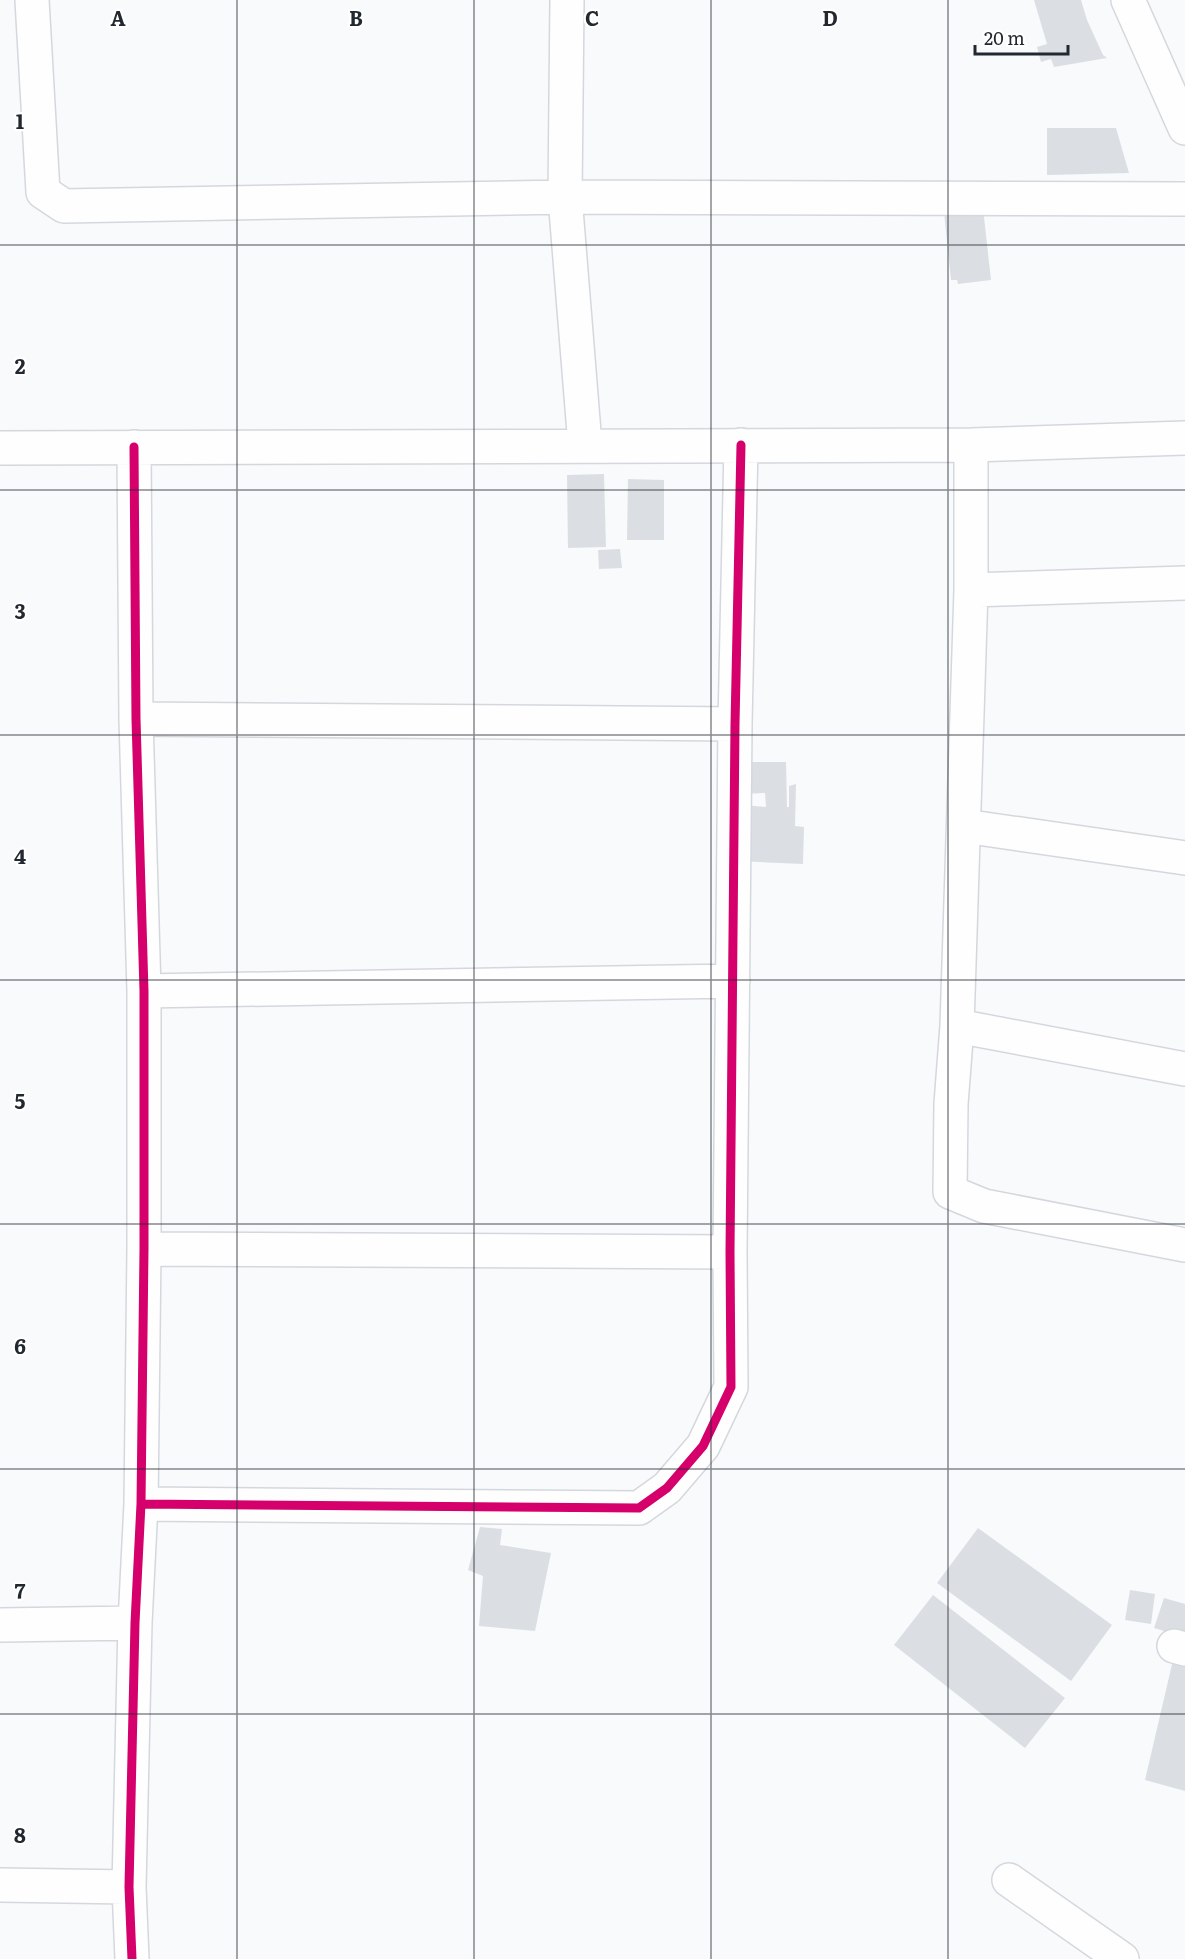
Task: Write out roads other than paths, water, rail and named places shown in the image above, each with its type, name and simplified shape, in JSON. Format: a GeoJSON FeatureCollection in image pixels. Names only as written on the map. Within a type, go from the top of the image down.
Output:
{"type":"FeatureCollection","features":[{"type":"Feature","properties":{"kind":"street"},"geometry":{"type":"LineString","coordinates":[[32,0],[43,192],[64,206],[565,197],[1185,199]]}},
{"type":"Feature","properties":{"kind":"street"},"geometry":{"type":"LineString","coordinates":[[567,0],[565,197],[585,445]]}},
{"type":"Feature","properties":{"kind":"street"},"geometry":{"type":"LineString","coordinates":[[1128,0],[1185,128]]}},
{"type":"Feature","properties":{"kind":"street"},"geometry":{"type":"LineString","coordinates":[[0,448],[971,445],[1185,438]]}},
{"type":"Feature","properties":{"kind":"street"},"geometry":{"type":"LineString","coordinates":[[971,445],[971,590],[957,1026],[951,1104],[950,1192],[984,1206],[1185,1245]]}},
{"type":"Feature","properties":{"kind":"street"},"geometry":{"type":"LineString","coordinates":[[141,1504],[639,1508],[667,1488],[703,1446],[731,1387],[730,1252],[735,724],[741,446]]}},
{"type":"Feature","properties":{"kind":"street"},"geometry":{"type":"LineString","coordinates":[[132,1959],[129,1887],[135,1623],[141,1504],[144,1248],[144,991],[136,719],[134,447]]}},
{"type":"Feature","properties":{"kind":"street"},"geometry":{"type":"LineString","coordinates":[[971,590],[1185,583]]}},
{"type":"Feature","properties":{"kind":"street"},"geometry":{"type":"LineString","coordinates":[[136,719],[735,724]]}},
{"type":"Feature","properties":{"kind":"street"},"geometry":{"type":"LineString","coordinates":[[964,826],[1185,858]]}},
{"type":"Feature","properties":{"kind":"street"},"geometry":{"type":"LineString","coordinates":[[144,991],[733,981]]}},
{"type":"Feature","properties":{"kind":"street"},"geometry":{"type":"LineString","coordinates":[[957,1026],[1185,1069]]}},
{"type":"Feature","properties":{"kind":"street"},"geometry":{"type":"LineString","coordinates":[[144,1248],[730,1252]]}},
{"type":"Feature","properties":{"kind":"street"},"geometry":{"type":"LineString","coordinates":[[0,1624],[135,1623]]}},
{"type":"Feature","properties":{"kind":"street"},"geometry":{"type":"LineString","coordinates":[[1009,1880],[1122,1959]]}},
{"type":"Feature","properties":{"kind":"street"},"geometry":{"type":"LineString","coordinates":[[0,1885],[129,1887]]}}]}
